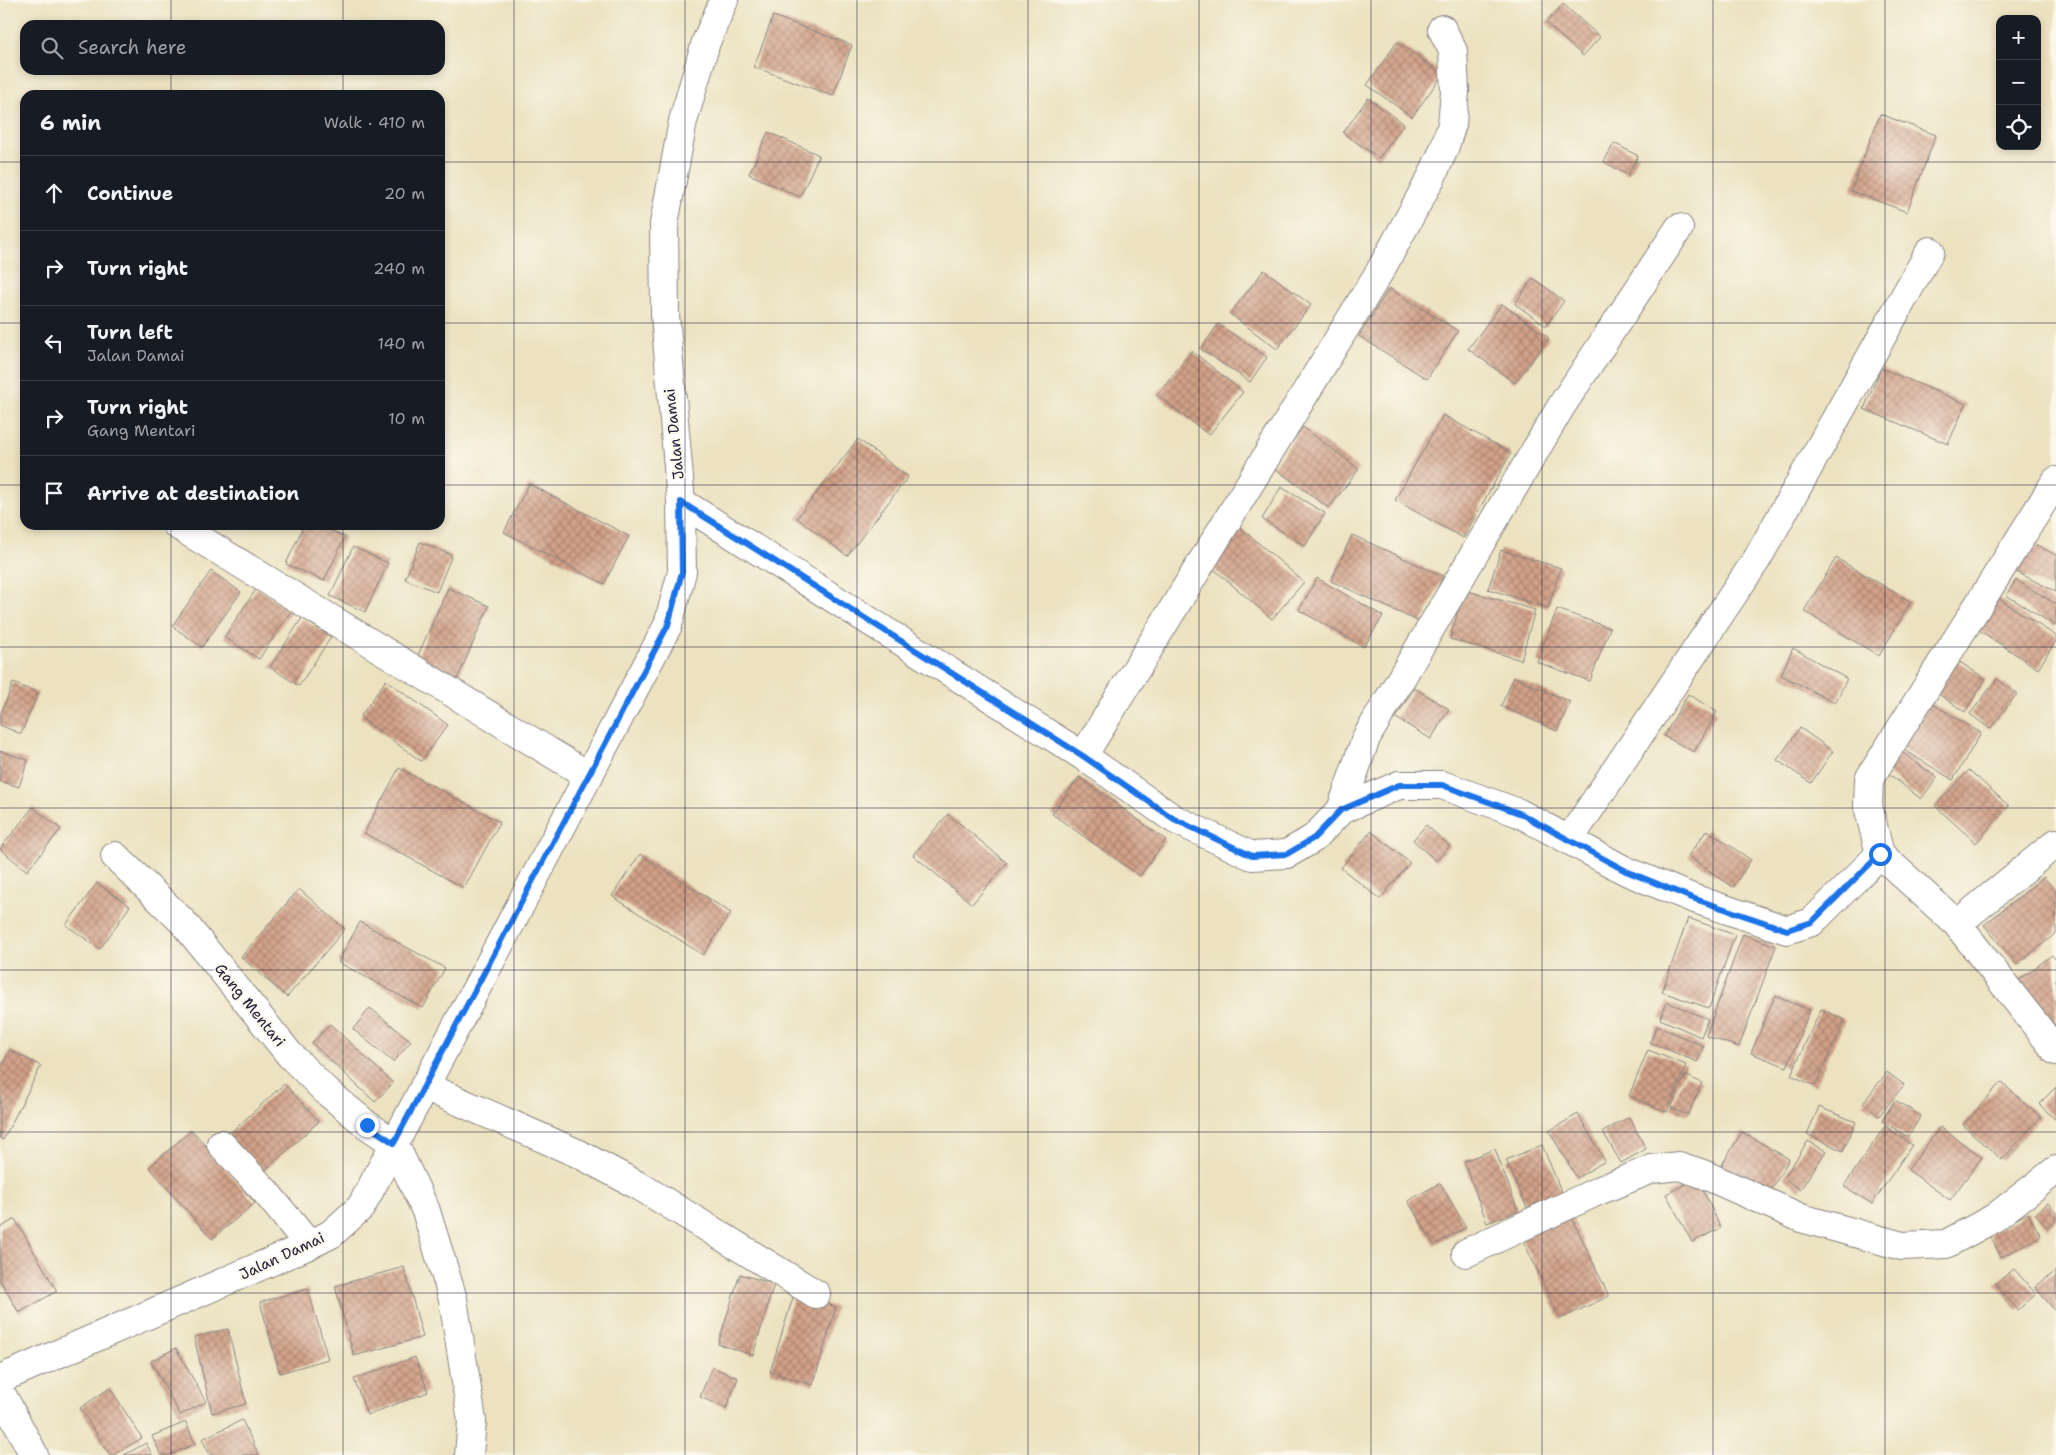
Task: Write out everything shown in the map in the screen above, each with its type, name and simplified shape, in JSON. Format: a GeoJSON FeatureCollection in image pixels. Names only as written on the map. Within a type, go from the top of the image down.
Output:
{"type":"FeatureCollection","features":[{"type":"Feature","properties":{"kind":"street","name":"Jalan Damai"},"geometry":{"type":"LineString","coordinates":[[0,1380],[309,1245],[331,1234],[361,1207],[589,776],[668,625],[682,572],[681,502],[664,315],[664,224],[683,121],[706,42],[724,0]]}},
{"type":"Feature","properties":{"kind":"street"},"geometry":{"type":"LineString","coordinates":[[1083,756],[1380,271],[1431,178],[1444,149],[1452,124],[1455,91],[1453,51],[1442,30]]}},
{"type":"Feature","properties":{"kind":"street"},"geometry":{"type":"LineString","coordinates":[[1341,810],[1358,756],[1371,729],[1562,405],[1679,228]]}},
{"type":"Feature","properties":{"kind":"street"},"geometry":{"type":"LineString","coordinates":[[1569,840],[1757,559],[1930,251]]}},
{"type":"Feature","properties":{"kind":"street"},"geometry":{"type":"LineString","coordinates":[[2053,491],[1869,779],[1868,806],[1880,854],[1957,924],[2056,1051]]}},
{"type":"Feature","properties":{"kind":"street"},"geometry":{"type":"LineString","coordinates":[[681,502],[1083,756],[1174,819],[1252,856],[1287,854],[1314,838],[1341,810],[1399,785],[1442,785],[1519,813],[1643,878],[1746,918],[1787,930],[1812,922],[1880,854]]}},
{"type":"Feature","properties":{"kind":"street"},"geometry":{"type":"LineString","coordinates":[[185,530],[589,776]]}},
{"type":"Feature","properties":{"kind":"street"},"geometry":{"type":"LineString","coordinates":[[1957,924],[2056,842]]}},
{"type":"Feature","properties":{"kind":"street","name":"Gang Mentari"},"geometry":{"type":"LineString","coordinates":[[115,856],[183,922],[290,1055],[326,1091],[367,1125],[394,1143]]}},
{"type":"Feature","properties":{"kind":"street"},"geometry":{"type":"LineString","coordinates":[[424,1086],[579,1154],[626,1179],[816,1294]]}},
{"type":"Feature","properties":{"kind":"street"},"geometry":{"type":"LineString","coordinates":[[394,1143],[426,1211],[453,1299],[472,1421],[469,1455]]}},
{"type":"Feature","properties":{"kind":"street"},"geometry":{"type":"LineString","coordinates":[[221,1144],[265,1191],[309,1245]]}},
{"type":"Feature","properties":{"kind":"street"},"geometry":{"type":"LineString","coordinates":[[1466,1253],[1652,1169],[1679,1166],[1703,1174],[1801,1218],[1902,1246],[1946,1244],[1994,1218],[2056,1170]]}},
{"type":"Feature","properties":{"kind":"street"},"geometry":{"type":"LineString","coordinates":[[0,1391],[34,1455]]}},
{"type":"Feature","properties":{"kind":"building"},"geometry":{"type":"Polygon","coordinates":[[[1563,4],[1600,37],[1583,56],[1546,23],[1563,4]]]}},
{"type":"Feature","properties":{"kind":"building"},"geometry":{"type":"Polygon","coordinates":[[[773,16],[852,45],[833,96],[754,67],[773,16]]]}},
{"type":"Feature","properties":{"kind":"building"},"geometry":{"type":"Polygon","coordinates":[[[1397,42],[1443,74],[1412,117],[1367,85],[1397,42]]]}},
{"type":"Feature","properties":{"kind":"building"},"geometry":{"type":"Polygon","coordinates":[[[1368,98],[1404,124],[1379,158],[1343,133],[1368,98]]]}},
{"type":"Feature","properties":{"kind":"building"},"geometry":{"type":"Polygon","coordinates":[[[1880,114],[1936,135],[1907,212],[1851,191],[1880,114]]]}},
{"type":"Feature","properties":{"kind":"building"},"geometry":{"type":"Polygon","coordinates":[[[768,132],[819,155],[800,197],[749,174],[768,132]]]}},
{"type":"Feature","properties":{"kind":"building"},"geometry":{"type":"Polygon","coordinates":[[[1614,143],[1638,156],[1628,175],[1604,162],[1614,143]]]}},
{"type":"Feature","properties":{"kind":"building"},"geometry":{"type":"Polygon","coordinates":[[[1264,270],[1311,305],[1277,349],[1230,314],[1264,270]]]}},
{"type":"Feature","properties":{"kind":"building"},"geometry":{"type":"Polygon","coordinates":[[[1533,278],[1564,301],[1546,326],[1515,304],[1533,278]]]}},
{"type":"Feature","properties":{"kind":"building"},"geometry":{"type":"Polygon","coordinates":[[[1389,288],[1458,331],[1427,379],[1359,336],[1389,288]]]}},
{"type":"Feature","properties":{"kind":"building"},"geometry":{"type":"Polygon","coordinates":[[[1502,304],[1549,338],[1515,383],[1468,349],[1502,304]]]}},
{"type":"Feature","properties":{"kind":"building"},"geometry":{"type":"Polygon","coordinates":[[[1218,324],[1267,357],[1250,382],[1201,349],[1218,324]]]}},
{"type":"Feature","properties":{"kind":"building"},"geometry":{"type":"Polygon","coordinates":[[[1192,351],[1243,392],[1209,435],[1157,395],[1192,351]]]}},
{"type":"Feature","properties":{"kind":"building"},"geometry":{"type":"Polygon","coordinates":[[[1881,368],[1966,404],[1948,444],[1864,409],[1881,368]]]}},
{"type":"Feature","properties":{"kind":"building"},"geometry":{"type":"Polygon","coordinates":[[[1443,415],[1511,453],[1463,538],[1395,500],[1443,415]]]}},
{"type":"Feature","properties":{"kind":"building"},"geometry":{"type":"Polygon","coordinates":[[[1303,427],[1359,469],[1329,508],[1273,467],[1303,427]]]}},
{"type":"Feature","properties":{"kind":"building"},"geometry":{"type":"Polygon","coordinates":[[[858,439],[908,477],[847,556],[797,518],[858,439]]]}},
{"type":"Feature","properties":{"kind":"building"},"geometry":{"type":"Polygon","coordinates":[[[529,484],[629,536],[604,584],[504,532],[529,484]]]}},
{"type":"Feature","properties":{"kind":"building"},"geometry":{"type":"Polygon","coordinates":[[[1281,487],[1325,513],[1305,546],[1262,519],[1281,487]]]}},
{"type":"Feature","properties":{"kind":"building"},"geometry":{"type":"Polygon","coordinates":[[[1235,523],[1304,582],[1272,619],[1203,560],[1235,523]]]}},
{"type":"Feature","properties":{"kind":"building"},"geometry":{"type":"Polygon","coordinates":[[[302,530],[329,530],[345,537],[324,581],[286,564],[302,530]]]}},
{"type":"Feature","properties":{"kind":"building"},"geometry":{"type":"Polygon","coordinates":[[[1352,535],[1443,576],[1422,623],[1331,581],[1352,535]]]}},
{"type":"Feature","properties":{"kind":"building"},"geometry":{"type":"Polygon","coordinates":[[[2027,540],[2056,555],[2056,592],[2011,569],[2027,540]]]}},
{"type":"Feature","properties":{"kind":"building"},"geometry":{"type":"Polygon","coordinates":[[[420,542],[452,555],[437,592],[405,579],[420,542]]]}},
{"type":"Feature","properties":{"kind":"building"},"geometry":{"type":"Polygon","coordinates":[[[353,547],[388,563],[365,612],[330,596],[353,547]]]}},
{"type":"Feature","properties":{"kind":"building"},"geometry":{"type":"Polygon","coordinates":[[[1501,550],[1561,568],[1548,608],[1488,589],[1501,550]]]}},
{"type":"Feature","properties":{"kind":"building"},"geometry":{"type":"Polygon","coordinates":[[[1836,558],[1911,602],[1879,656],[1804,611],[1836,558]]]}},
{"type":"Feature","properties":{"kind":"building"},"geometry":{"type":"Polygon","coordinates":[[[211,571],[241,592],[202,647],[172,626],[211,571]]]}},
{"type":"Feature","properties":{"kind":"building"},"geometry":{"type":"Polygon","coordinates":[[[1317,578],[1383,616],[1364,647],[1299,610],[1317,578]]]}},
{"type":"Feature","properties":{"kind":"building"},"geometry":{"type":"Polygon","coordinates":[[[2016,580],[2056,604],[2056,626],[2006,595],[2016,580]]]}},
{"type":"Feature","properties":{"kind":"building"},"geometry":{"type":"Polygon","coordinates":[[[257,588],[291,611],[259,659],[224,637],[257,588]]]}},
{"type":"Feature","properties":{"kind":"building"},"geometry":{"type":"Polygon","coordinates":[[[448,588],[489,606],[456,682],[414,664],[448,588]]]}},
{"type":"Feature","properties":{"kind":"building"},"geometry":{"type":"Polygon","coordinates":[[[1464,590],[1535,610],[1521,660],[1450,639],[1464,590]]]}},
{"type":"Feature","properties":{"kind":"building"},"geometry":{"type":"Polygon","coordinates":[[[1993,595],[2056,636],[2056,641],[2038,669],[1973,626],[1993,595]]]}},
{"type":"Feature","properties":{"kind":"building"},"geometry":{"type":"Polygon","coordinates":[[[1557,609],[1610,628],[1590,681],[1537,662],[1557,609]]]}},
{"type":"Feature","properties":{"kind":"building"},"geometry":{"type":"Polygon","coordinates":[[[302,618],[331,637],[299,686],[270,667],[302,618]]]}},
{"type":"Feature","properties":{"kind":"building"},"geometry":{"type":"Polygon","coordinates":[[[1793,648],[1847,679],[1835,703],[1781,675],[1793,648]]]}},
{"type":"Feature","properties":{"kind":"building"},"geometry":{"type":"Polygon","coordinates":[[[1955,659],[1986,679],[1965,712],[1934,691],[1955,659]]]}},
{"type":"Feature","properties":{"kind":"building"},"geometry":{"type":"Polygon","coordinates":[[[1514,677],[1570,702],[1557,731],[1501,706],[1514,677]]]}},
{"type":"Feature","properties":{"kind":"building"},"geometry":{"type":"Polygon","coordinates":[[[1997,679],[2017,694],[1990,729],[1970,714],[1997,679]]]}},
{"type":"Feature","properties":{"kind":"building"},"geometry":{"type":"Polygon","coordinates":[[[386,680],[448,725],[421,761],[360,717],[386,680]]]}},
{"type":"Feature","properties":{"kind":"building"},"geometry":{"type":"Polygon","coordinates":[[[13,683],[38,693],[21,734],[0,725],[0,716],[13,683]]]}},
{"type":"Feature","properties":{"kind":"building"},"geometry":{"type":"Polygon","coordinates":[[[1414,688],[1449,709],[1431,739],[1396,718],[1414,688]]]}},
{"type":"Feature","properties":{"kind":"building"},"geometry":{"type":"Polygon","coordinates":[[[1688,694],[1717,712],[1694,752],[1664,736],[1688,694]]]}},
{"type":"Feature","properties":{"kind":"building"},"geometry":{"type":"Polygon","coordinates":[[[1926,700],[1981,733],[1953,780],[1898,746],[1926,700]]]}},
{"type":"Feature","properties":{"kind":"building"},"geometry":{"type":"Polygon","coordinates":[[[1800,728],[1833,751],[1811,783],[1777,760],[1800,728]]]}},
{"type":"Feature","properties":{"kind":"building"},"geometry":{"type":"Polygon","coordinates":[[[1899,750],[1937,778],[1921,799],[1884,770],[1899,750]]]}},
{"type":"Feature","properties":{"kind":"building"},"geometry":{"type":"Polygon","coordinates":[[[0,751],[28,760],[19,787],[0,781],[0,751]]]}},
{"type":"Feature","properties":{"kind":"building"},"geometry":{"type":"Polygon","coordinates":[[[399,768],[500,822],[464,888],[364,833],[399,768]]]}},
{"type":"Feature","properties":{"kind":"building"},"geometry":{"type":"Polygon","coordinates":[[[1969,770],[2009,806],[1976,843],[1935,806],[1969,770]]]}},
{"type":"Feature","properties":{"kind":"building"},"geometry":{"type":"Polygon","coordinates":[[[1079,777],[1166,840],[1140,876],[1052,814],[1079,777]]]}},
{"type":"Feature","properties":{"kind":"building"},"geometry":{"type":"Polygon","coordinates":[[[33,807],[61,829],[27,871],[0,849],[33,807]]]}},
{"type":"Feature","properties":{"kind":"building"},"geometry":{"type":"Polygon","coordinates":[[[948,814],[1007,863],[972,904],[913,855],[948,814]]]}},
{"type":"Feature","properties":{"kind":"building"},"geometry":{"type":"Polygon","coordinates":[[[1426,825],[1450,846],[1436,861],[1413,840],[1426,825]]]}},
{"type":"Feature","properties":{"kind":"building"},"geometry":{"type":"Polygon","coordinates":[[[1707,830],[1751,860],[1733,887],[1688,856],[1707,830]]]}},
{"type":"Feature","properties":{"kind":"building"},"geometry":{"type":"Polygon","coordinates":[[[1371,831],[1410,863],[1380,899],[1341,868],[1371,831]]]}},
{"type":"Feature","properties":{"kind":"building"},"geometry":{"type":"Polygon","coordinates":[[[640,854],[731,913],[703,955],[612,896],[640,854]]]}},
{"type":"Feature","properties":{"kind":"building"},"geometry":{"type":"Polygon","coordinates":[[[2044,877],[2056,892],[2056,933],[2017,965],[1984,925],[2044,877]]]}},
{"type":"Feature","properties":{"kind":"building"},"geometry":{"type":"Polygon","coordinates":[[[97,883],[130,906],[100,949],[66,925],[97,883]]]}},
{"type":"Feature","properties":{"kind":"building"},"geometry":{"type":"Polygon","coordinates":[[[299,889],[345,929],[287,997],[241,957],[299,889]]]}},
{"type":"Feature","properties":{"kind":"building"},"geometry":{"type":"Polygon","coordinates":[[[1688,918],[1735,935],[1709,1008],[1662,992],[1688,918]]]}},
{"type":"Feature","properties":{"kind":"building"},"geometry":{"type":"Polygon","coordinates":[[[360,922],[445,968],[423,1008],[338,962],[360,922]]]}},
{"type":"Feature","properties":{"kind":"building"},"geometry":{"type":"Polygon","coordinates":[[[1743,934],[1776,946],[1739,1047],[1706,1036],[1743,934]]]}},
{"type":"Feature","properties":{"kind":"building"},"geometry":{"type":"Polygon","coordinates":[[[2052,955],[2056,960],[2056,1024],[2054,1025],[2019,980],[2052,955]]]}},
{"type":"Feature","properties":{"kind":"building"},"geometry":{"type":"Polygon","coordinates":[[[1775,996],[1810,1010],[1787,1067],[1751,1053],[1775,996]]]}},
{"type":"Feature","properties":{"kind":"building"},"geometry":{"type":"Polygon","coordinates":[[[1667,1002],[1708,1019],[1701,1037],[1660,1019],[1667,1002]]]}},
{"type":"Feature","properties":{"kind":"building"},"geometry":{"type":"Polygon","coordinates":[[[370,1008],[411,1041],[393,1062],[353,1029],[370,1008]]]}},
{"type":"Feature","properties":{"kind":"building"},"geometry":{"type":"Polygon","coordinates":[[[1821,1009],[1845,1020],[1815,1086],[1791,1075],[1821,1009]]]}},
{"type":"Feature","properties":{"kind":"building"},"geometry":{"type":"Polygon","coordinates":[[[330,1024],[393,1083],[375,1102],[312,1043],[330,1024]]]}},
{"type":"Feature","properties":{"kind":"building"},"geometry":{"type":"Polygon","coordinates":[[[1657,1026],[1704,1046],[1697,1062],[1650,1042],[1657,1026]]]}},
{"type":"Feature","properties":{"kind":"building"},"geometry":{"type":"Polygon","coordinates":[[[10,1050],[41,1066],[3,1140],[0,1138],[0,1069],[10,1050]]]}},
{"type":"Feature","properties":{"kind":"building"},"geometry":{"type":"Polygon","coordinates":[[[1648,1050],[1686,1065],[1667,1112],[1629,1096],[1648,1050]]]}},
{"type":"Feature","properties":{"kind":"building"},"geometry":{"type":"Polygon","coordinates":[[[1887,1072],[1904,1085],[1879,1116],[1863,1103],[1887,1072]]]}},
{"type":"Feature","properties":{"kind":"building"},"geometry":{"type":"Polygon","coordinates":[[[1685,1075],[1702,1083],[1688,1115],[1671,1108],[1685,1075]]]}},
{"type":"Feature","properties":{"kind":"building"},"geometry":{"type":"Polygon","coordinates":[[[2001,1082],[2041,1117],[2002,1160],[1963,1125],[2001,1082]]]}},
{"type":"Feature","properties":{"kind":"building"},"geometry":{"type":"Polygon","coordinates":[[[284,1084],[319,1121],[259,1176],[225,1138],[284,1084]]]}},
{"type":"Feature","properties":{"kind":"building"},"geometry":{"type":"Polygon","coordinates":[[[2056,1087],[2056,1120],[2039,1104],[2056,1087]]]}},
{"type":"Feature","properties":{"kind":"building"},"geometry":{"type":"Polygon","coordinates":[[[1895,1100],[1921,1116],[1908,1137],[1882,1121],[1895,1100]]]}},
{"type":"Feature","properties":{"kind":"building"},"geometry":{"type":"Polygon","coordinates":[[[1819,1107],[1856,1122],[1843,1151],[1807,1134],[1819,1107]]]}},
{"type":"Feature","properties":{"kind":"building"},"geometry":{"type":"Polygon","coordinates":[[[1578,1114],[1605,1161],[1577,1178],[1549,1131],[1578,1114]]]}},
{"type":"Feature","properties":{"kind":"building"},"geometry":{"type":"Polygon","coordinates":[[[1629,1117],[1646,1149],[1621,1163],[1603,1132],[1629,1117]]]}},
{"type":"Feature","properties":{"kind":"building"},"geometry":{"type":"Polygon","coordinates":[[[1885,1126],[1912,1145],[1872,1204],[1844,1186],[1885,1126]]]}},
{"type":"Feature","properties":{"kind":"building"},"geometry":{"type":"Polygon","coordinates":[[[1940,1127],[1982,1157],[1950,1200],[1908,1170],[1940,1127]]]}},
{"type":"Feature","properties":{"kind":"building"},"geometry":{"type":"Polygon","coordinates":[[[192,1130],[255,1203],[212,1239],[149,1167],[192,1130]]]}},
{"type":"Feature","properties":{"kind":"building"},"geometry":{"type":"Polygon","coordinates":[[[1742,1132],[1789,1159],[1766,1199],[1718,1171],[1742,1132]]]}},
{"type":"Feature","properties":{"kind":"building"},"geometry":{"type":"Polygon","coordinates":[[[1808,1141],[1826,1151],[1800,1190],[1784,1178],[1808,1141]]]}},
{"type":"Feature","properties":{"kind":"building"},"geometry":{"type":"Polygon","coordinates":[[[1542,1145],[1562,1193],[1527,1208],[1506,1160],[1542,1145]]]}},
{"type":"Feature","properties":{"kind":"building"},"geometry":{"type":"Polygon","coordinates":[[[1495,1149],[1518,1211],[1487,1223],[1464,1161],[1495,1149]]]}},
{"type":"Feature","properties":{"kind":"building"},"geometry":{"type":"Polygon","coordinates":[[[1697,1178],[1721,1228],[1692,1242],[1666,1194],[1697,1178]]]}},
{"type":"Feature","properties":{"kind":"building"},"geometry":{"type":"Polygon","coordinates":[[[1440,1183],[1466,1227],[1434,1245],[1408,1201],[1440,1183]]]}},
{"type":"Feature","properties":{"kind":"building"},"geometry":{"type":"Polygon","coordinates":[[[2048,1203],[2056,1212],[2056,1221],[2048,1228],[2035,1214],[2048,1203]]]}},
{"type":"Feature","properties":{"kind":"building"},"geometry":{"type":"Polygon","coordinates":[[[2028,1213],[2041,1236],[2001,1257],[1989,1234],[2028,1213]]]}},
{"type":"Feature","properties":{"kind":"building"},"geometry":{"type":"Polygon","coordinates":[[[1571,1216],[1609,1296],[1560,1319],[1522,1238],[1571,1216]]]}},
{"type":"Feature","properties":{"kind":"building"},"geometry":{"type":"Polygon","coordinates":[[[15,1219],[57,1291],[19,1313],[0,1280],[0,1228],[15,1219]]]}},
{"type":"Feature","properties":{"kind":"building"},"geometry":{"type":"Polygon","coordinates":[[[404,1267],[423,1337],[354,1356],[335,1286],[404,1267]]]}},
{"type":"Feature","properties":{"kind":"building"},"geometry":{"type":"Polygon","coordinates":[[[2014,1269],[2036,1294],[2018,1310],[1995,1284],[2014,1269]]]}},
{"type":"Feature","properties":{"kind":"building"},"geometry":{"type":"Polygon","coordinates":[[[2056,1271],[2056,1312],[2035,1287],[2056,1271]]]}},
{"type":"Feature","properties":{"kind":"building"},"geometry":{"type":"Polygon","coordinates":[[[740,1274],[774,1284],[753,1355],[718,1344],[740,1274]]]}},
{"type":"Feature","properties":{"kind":"building"},"geometry":{"type":"Polygon","coordinates":[[[308,1289],[328,1359],[280,1373],[260,1302],[308,1289]]]}},
{"type":"Feature","properties":{"kind":"building"},"geometry":{"type":"Polygon","coordinates":[[[794,1294],[836,1307],[813,1385],[770,1372],[794,1294]]]}},
{"type":"Feature","properties":{"kind":"building"},"geometry":{"type":"Polygon","coordinates":[[[228,1329],[246,1404],[212,1413],[194,1337],[228,1329]]]}},
{"type":"Feature","properties":{"kind":"building"},"geometry":{"type":"Polygon","coordinates":[[[176,1348],[206,1402],[180,1415],[151,1361],[176,1348]]]}},
{"type":"Feature","properties":{"kind":"building"},"geometry":{"type":"Polygon","coordinates":[[[415,1357],[428,1392],[367,1415],[354,1379],[415,1357]]]}},
{"type":"Feature","properties":{"kind":"building"},"geometry":{"type":"Polygon","coordinates":[[[712,1367],[738,1378],[726,1408],[700,1397],[712,1367]]]}},
{"type":"Feature","properties":{"kind":"building"},"geometry":{"type":"Polygon","coordinates":[[[110,1388],[142,1438],[113,1455],[110,1455],[80,1408],[110,1388]]]}},
{"type":"Feature","properties":{"kind":"building"},"geometry":{"type":"Polygon","coordinates":[[[242,1420],[259,1455],[210,1455],[202,1439],[242,1420]]]}},
{"type":"Feature","properties":{"kind":"building"},"geometry":{"type":"Polygon","coordinates":[[[186,1422],[195,1444],[169,1455],[161,1455],[152,1436],[186,1422]]]}},
{"type":"Feature","properties":{"kind":"building"},"geometry":{"type":"Polygon","coordinates":[[[146,1443],[152,1455],[124,1455],[146,1443]]]}},
{"type":"Feature","properties":{"kind":"route"},"geometry":{"type":"LineString","coordinates":[[367,1125],[394,1143],[668,625],[682,572],[681,502],[1083,756],[1174,819],[1252,856],[1287,854],[1314,838],[1341,810],[1399,785],[1442,785],[1519,813],[1626,871],[1692,898],[1755,921],[1787,930],[1812,922],[1880,854]]}}]}
